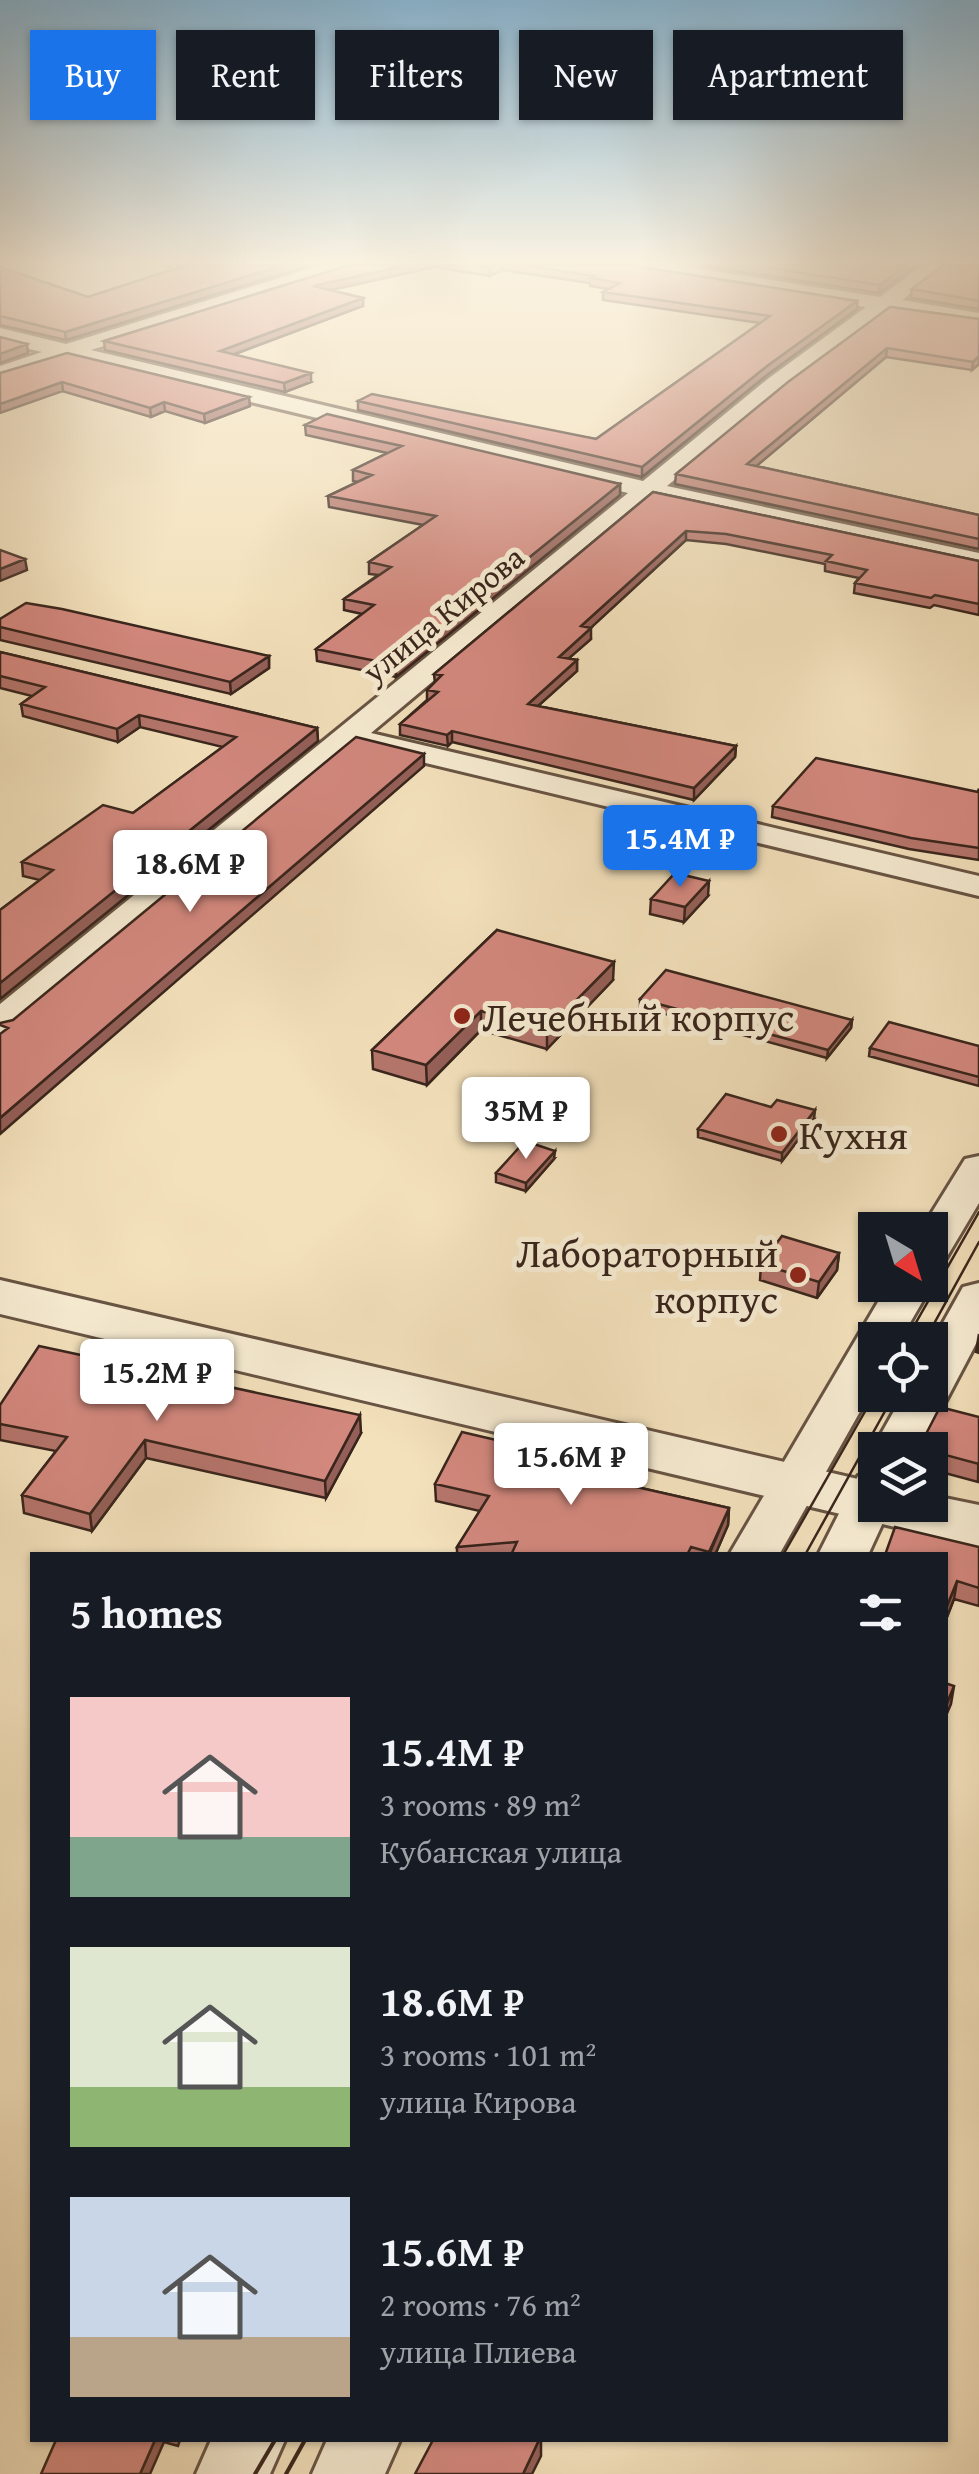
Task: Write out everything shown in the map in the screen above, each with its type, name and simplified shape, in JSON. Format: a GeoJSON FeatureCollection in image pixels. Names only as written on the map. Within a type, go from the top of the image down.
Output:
{"type":"FeatureCollection","features":[{"type":"Feature","properties":{"kind":"street"},"geometry":{"type":"LineString","coordinates":[[183,380],[649,490],[979,562]]}},
{"type":"Feature","properties":{"kind":"street","name":"улица Кирова"},"geometry":{"type":"LineString","coordinates":[[0,1023],[780,380]]}},
{"type":"Feature","properties":{"kind":"street"},"geometry":{"type":"LineString","coordinates":[[310,727],[979,886]]}},
{"type":"Feature","properties":{"kind":"street"},"geometry":{"type":"LineString","coordinates":[[948,1221],[979,1168]]}},
{"type":"Feature","properties":{"kind":"street"},"geometry":{"type":"LineString","coordinates":[[0,1297],[792,1485],[858,1497]]}},
{"type":"Feature","properties":{"kind":"street"},"geometry":{"type":"LineString","coordinates":[[948,1354],[979,1297]]}},
{"type":"Feature","properties":{"kind":"street"},"geometry":{"type":"LineString","coordinates":[[756,1552],[858,1373]]}},
{"type":"Feature","properties":{"kind":"street"},"geometry":{"type":"LineString","coordinates":[[948,1518],[979,1526]]}},
{"type":"Feature","properties":{"kind":"street"},"geometry":{"type":"LineString","coordinates":[[845,1552],[862,1522]]}},
{"type":"Feature","properties":{"kind":"street"},"geometry":{"type":"LineString","coordinates":[[231,2474],[249,2442]]}},
{"type":"Feature","properties":{"kind":"street"},"geometry":{"type":"LineString","coordinates":[[347,2474],[365,2442]]}},
{"type":"Feature","properties":{"kind":"building"},"geometry":{"type":"Polygon","coordinates":[[[0,380],[181,380],[249,397],[204,414],[164,402],[150,408],[62,382],[0,404],[0,380]]]}},
{"type":"Feature","properties":{"kind":"building"},"geometry":{"type":"Polygon","coordinates":[[[679,380],[749,380],[642,467],[358,401],[372,394],[596,439],[679,380]]]}},
{"type":"Feature","properties":{"kind":"building"},"geometry":{"type":"Polygon","coordinates":[[[848,380],[747,464],[979,515],[979,539],[676,474],[788,382],[848,380]]]}},
{"type":"Feature","properties":{"kind":"building"},"geometry":{"type":"Polygon","coordinates":[[[327,414],[620,484],[396,665],[316,649],[374,605],[344,599],[391,567],[369,562],[436,516],[328,496],[372,475],[353,470],[402,446],[305,425],[327,414]]]}},
{"type":"Feature","properties":{"kind":"building"},"geometry":{"type":"Polygon","coordinates":[[[653,492],[979,561],[979,604],[855,583],[867,570],[826,561],[832,555],[726,534],[686,531],[581,626],[591,628],[559,657],[577,660],[528,704],[736,746],[694,788],[452,731],[447,735],[400,724],[438,692],[427,690],[442,675],[434,674],[653,492]]]}},
{"type":"Feature","properties":{"kind":"building"},"geometry":{"type":"Polygon","coordinates":[[[0,550],[25,559],[0,569],[0,550]]]}},
{"type":"Feature","properties":{"kind":"building"},"geometry":{"type":"Polygon","coordinates":[[[26,603],[269,656],[230,682],[0,627],[0,619],[26,603]]]}},
{"type":"Feature","properties":{"kind":"building"},"geometry":{"type":"Polygon","coordinates":[[[0,652],[317,728],[0,983],[0,910],[53,870],[22,862],[103,805],[133,813],[236,737],[139,715],[117,729],[21,704],[45,687],[0,676],[0,652]]]}},
{"type":"Feature","properties":{"kind":"building"},"geometry":{"type":"Polygon","coordinates":[[[356,737],[424,754],[0,1118],[0,1034],[8,1028],[0,1023],[13,1020],[356,737]]]}},
{"type":"Feature","properties":{"kind":"building"},"geometry":{"type":"Polygon","coordinates":[[[816,758],[978,792],[979,789],[979,848],[911,838],[773,806],[816,758]]]}},
{"type":"Feature","properties":{"kind":"building"},"geometry":{"type":"Polygon","coordinates":[[[675,873],[709,881],[685,907],[651,899],[675,873]]]}},
{"type":"Feature","properties":{"kind":"building"},"geometry":{"type":"Polygon","coordinates":[[[497,930],[614,962],[547,1030],[481,1011],[426,1065],[372,1050],[497,930]]]}},
{"type":"Feature","properties":{"kind":"building"},"geometry":{"type":"Polygon","coordinates":[[[666,970],[852,1020],[828,1050],[640,999],[666,970]]]}},
{"type":"Feature","properties":{"kind":"building"},"geometry":{"type":"Polygon","coordinates":[[[889,1022],[979,1046],[979,1077],[870,1048],[889,1022]]]}},
{"type":"Feature","properties":{"kind":"building"},"geometry":{"type":"Polygon","coordinates":[[[726,1094],[771,1107],[777,1100],[815,1110],[782,1153],[698,1129],[726,1094]]]}},
{"type":"Feature","properties":{"kind":"building"},"geometry":{"type":"Polygon","coordinates":[[[525,1141],[555,1151],[526,1183],[496,1173],[525,1141]]]}},
{"type":"Feature","properties":{"kind":"building"},"geometry":{"type":"Polygon","coordinates":[[[782,1236],[839,1253],[819,1282],[761,1264],[782,1236]]]}},
{"type":"Feature","properties":{"kind":"building"},"geometry":{"type":"Polygon","coordinates":[[[39,1346],[360,1415],[325,1481],[145,1440],[90,1514],[22,1495],[67,1437],[0,1424],[0,1405],[39,1346]]]}},
{"type":"Feature","properties":{"kind":"building"},"geometry":{"type":"Polygon","coordinates":[[[948,1409],[979,1417],[979,1464],[948,1456],[948,1432],[927,1432],[937,1412],[948,1409]]]}},
{"type":"Feature","properties":{"kind":"building"},"geometry":{"type":"Polygon","coordinates":[[[462,1432],[509,1443],[504,1452],[588,1476],[729,1508],[709,1552],[691,1547],[688,1552],[512,1552],[517,1542],[457,1547],[489,1496],[435,1484],[462,1432]]]}},
{"type":"Feature","properties":{"kind":"building"},"geometry":{"type":"Polygon","coordinates":[[[895,1527],[979,1547],[979,1588],[957,1581],[948,1604],[948,1552],[886,1552],[895,1527]]]}},
{"type":"Feature","properties":{"kind":"building"},"geometry":{"type":"Polygon","coordinates":[[[55,2442],[154,2442],[140,2474],[41,2474],[55,2442]]]}},
{"type":"Feature","properties":{"kind":"building"},"geometry":{"type":"Polygon","coordinates":[[[432,2442],[538,2442],[523,2474],[415,2474],[432,2442]]]}},
{"type":"Feature","properties":{"kind":"tram line"},"geometry":{"type":"LineString","coordinates":[[916,1322],[979,1212]]}},
{"type":"Feature","properties":{"kind":"tram line"},"geometry":{"type":"LineString","coordinates":[[935,1322],[979,1242]]}},
{"type":"Feature","properties":{"kind":"tram line"},"geometry":{"type":"LineString","coordinates":[[785,1552],[865,1412]]}},
{"type":"Feature","properties":{"kind":"tram line"},"geometry":{"type":"LineString","coordinates":[[807,1552],[885,1412]]}},
{"type":"Feature","properties":{"kind":"tram line"},"geometry":{"type":"LineString","coordinates":[[255,2474],[274,2442]]}},
{"type":"Feature","properties":{"kind":"tram line"},"geometry":{"type":"LineString","coordinates":[[286,2474],[304,2442]]}},
{"type":"Feature","properties":{"kind":"place","name":"Лечебный корпус"},"geometry":{"type":"Point","coordinates":[462,1016]}},
{"type":"Feature","properties":{"kind":"place","name":"Кухня"},"geometry":{"type":"Point","coordinates":[779,1134]}},
{"type":"Feature","properties":{"kind":"place","name":"Лабораторный корпус"},"geometry":{"type":"Point","coordinates":[798,1275]}}]}
